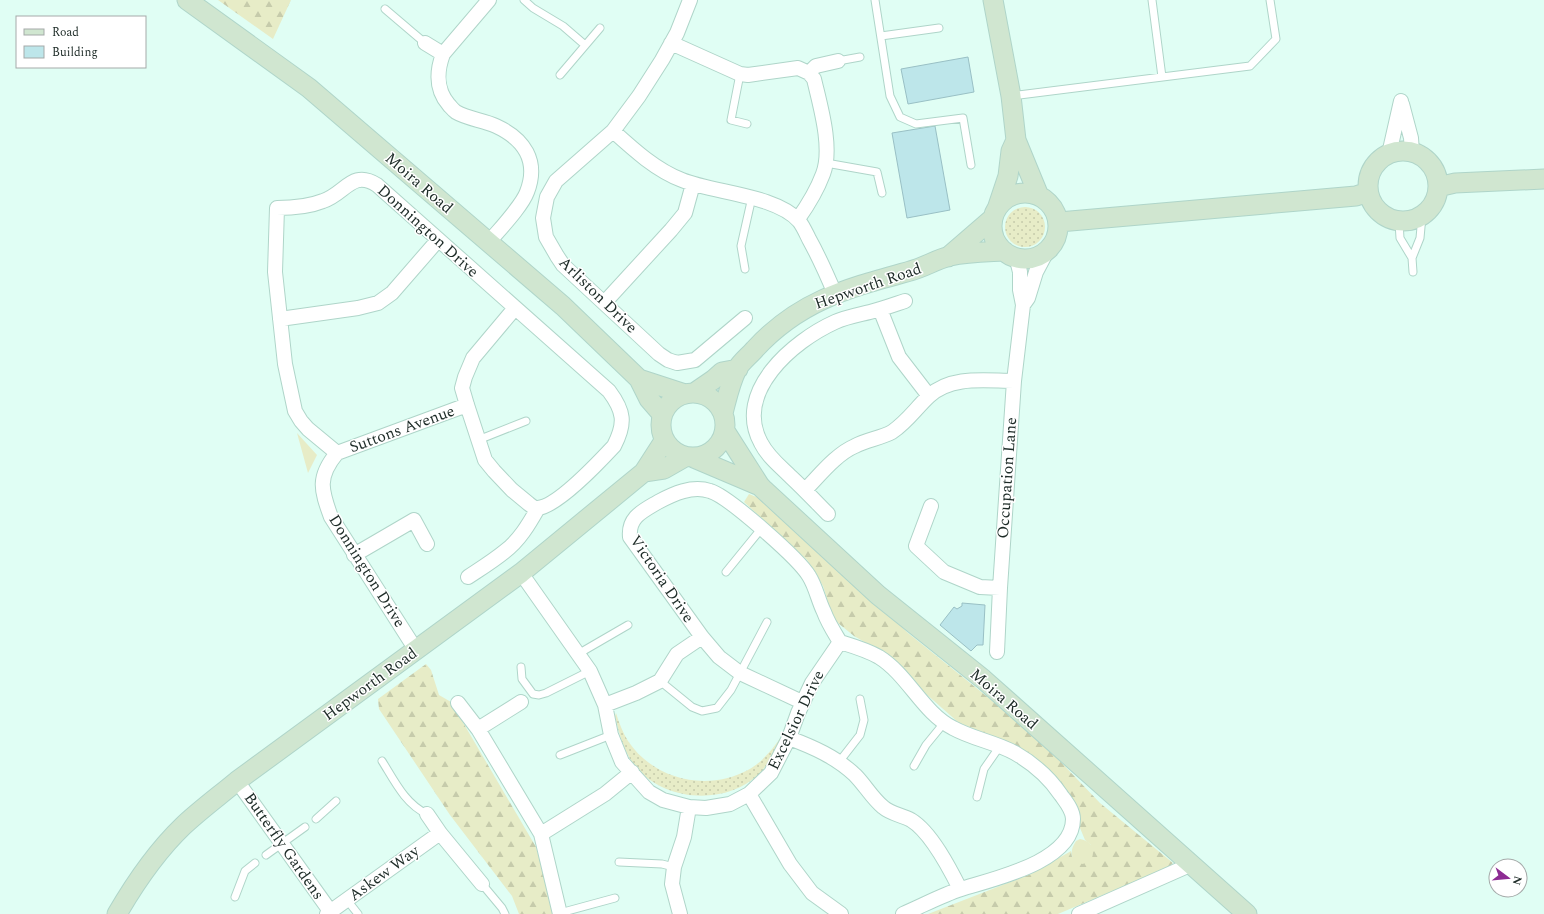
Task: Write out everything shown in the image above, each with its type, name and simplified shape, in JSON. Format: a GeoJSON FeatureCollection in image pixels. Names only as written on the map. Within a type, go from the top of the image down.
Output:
{"type":"FeatureCollection","features":[{"type":"Feature","properties":{"kind":"street","name":"Moira Road"},"geometry":{"type":"LineString","coordinates":[[187,0],[309,88],[563,306],[639,379],[649,399],[662,414]]}},
{"type":"Feature","properties":{"kind":"street"},"geometry":{"type":"LineString","coordinates":[[489,0],[443,54],[438,76],[439,89],[446,102],[455,111],[495,126],[513,135],[526,151],[532,164],[531,178],[527,192],[489,242]]}},
{"type":"Feature","properties":{"kind":"street","name":"Arliston Drive"},"geometry":{"type":"LineString","coordinates":[[690,0],[677,33],[639,96],[613,131],[556,181],[547,197],[544,218],[546,237],[563,265],[668,360],[677,362],[695,360],[745,318]]}},
{"type":"Feature","properties":{"kind":"street"},"geometry":{"type":"LineString","coordinates":[[993,0],[1011,96],[1016,140],[1039,196]]}},
{"type":"Feature","properties":{"kind":"street"},"geometry":{"type":"LineString","coordinates":[[671,43],[740,74],[748,75],[798,68],[809,73],[814,79],[827,148],[826,162],[824,173],[815,192],[798,219]]}},
{"type":"Feature","properties":{"kind":"street"},"geometry":{"type":"LineString","coordinates":[[426,44],[443,54]]}},
{"type":"Feature","properties":{"kind":"street"},"geometry":{"type":"LineString","coordinates":[[809,73],[816,66],[838,61]]}},
{"type":"Feature","properties":{"kind":"street"},"geometry":{"type":"LineString","coordinates":[[1389,154],[1401,101],[1411,138],[1412,152]]}},
{"type":"Feature","properties":{"kind":"street"},"geometry":{"type":"LineString","coordinates":[[613,131],[636,152],[654,165],[680,180],[752,197],[783,209],[798,219],[804,227],[835,294]]}},
{"type":"Feature","properties":{"kind":"street"},"geometry":{"type":"LineString","coordinates":[[1016,140],[1011,151],[1008,176],[995,212],[992,234],[998,245],[1010,254],[1020,272],[1020,290],[1023,305]]}},
{"type":"Feature","properties":{"kind":"street"},"geometry":{"type":"LineString","coordinates":[[1400,151],[1412,152],[1422,157],[1431,165],[1436,176],[1438,187],[1436,198],[1430,208],[1422,216],[1411,221],[1400,222],[1388,219],[1379,212],[1372,203],[1368,192],[1368,180],[1372,169],[1379,160],[1389,154],[1400,151]]}},
{"type":"Feature","properties":{"kind":"street"},"geometry":{"type":"LineString","coordinates":[[1438,187],[1455,183],[1544,178]]}},
{"type":"Feature","properties":{"kind":"street","name":"Donnington Drive"},"geometry":{"type":"LineString","coordinates":[[416,650],[354,555],[332,517],[323,494],[322,483],[325,471],[337,453],[308,429],[295,411],[285,364],[280,319],[276,272],[277,208],[310,206],[334,196],[351,182],[360,179],[366,179],[377,185],[609,391],[619,404],[622,418],[620,432],[614,446],[562,496],[544,508],[538,508]]}},
{"type":"Feature","properties":{"kind":"street"},"geometry":{"type":"LineString","coordinates":[[605,302],[671,230],[685,212],[693,184]]}},
{"type":"Feature","properties":{"kind":"street"},"geometry":{"type":"LineString","coordinates":[[1059,222],[1356,196],[1368,192]]}},
{"type":"Feature","properties":{"kind":"street"},"geometry":{"type":"LineString","coordinates":[[995,212],[1010,196],[1030,193],[1047,201],[1056,213],[1059,222],[1056,240],[1046,253],[1036,272],[1028,298],[1023,305]]}},
{"type":"Feature","properties":{"kind":"street","name":"Hepworth Road"},"geometry":{"type":"LineString","coordinates":[[948,257],[995,212]]}},
{"type":"Feature","properties":{"kind":"street"},"geometry":{"type":"LineString","coordinates":[[280,319],[358,308],[378,303],[392,293],[438,240]]}},
{"type":"Feature","properties":{"kind":"street","name":"Hepworth Road"},"geometry":{"type":"LineString","coordinates":[[724,422],[728,392],[738,369],[775,329],[800,311],[835,294],[887,277],[912,271],[948,257],[980,252],[1010,254]]}},
{"type":"Feature","properties":{"kind":"street"},"geometry":{"type":"LineString","coordinates":[[1010,254],[1037,257],[1046,253]]}},
{"type":"Feature","properties":{"kind":"street"},"geometry":{"type":"LineString","coordinates":[[828,514],[775,462],[761,444],[756,430],[755,416],[758,394],[771,372],[784,357],[804,340],[837,322],[905,300]]}},
{"type":"Feature","properties":{"kind":"street","name":"Occupation Lane"},"geometry":{"type":"LineString","coordinates":[[997,652],[1014,382],[1023,305]]}},
{"type":"Feature","properties":{"kind":"street"},"geometry":{"type":"LineString","coordinates":[[468,577],[504,552],[519,537],[531,521],[538,508],[528,504],[494,471],[485,460],[462,388],[473,358],[515,308]]}},
{"type":"Feature","properties":{"kind":"street"},"geometry":{"type":"LineString","coordinates":[[880,309],[899,356],[929,396]]}},
{"type":"Feature","properties":{"kind":"street"},"geometry":{"type":"LineString","coordinates":[[689,458],[677,454],[664,442],[660,423],[662,414],[667,405],[675,398],[690,393],[714,380],[722,372],[738,369]]}},
{"type":"Feature","properties":{"kind":"street","name":"Moira Road"},"geometry":{"type":"LineString","coordinates":[[639,379],[690,393]]}},
{"type":"Feature","properties":{"kind":"street"},"geometry":{"type":"LineString","coordinates":[[805,490],[842,453],[854,446],[890,433],[914,414],[929,396],[942,388],[964,380],[1014,382]]}},
{"type":"Feature","properties":{"kind":"street"},"geometry":{"type":"LineString","coordinates":[[644,472],[664,469],[689,458],[702,457],[717,447],[724,422],[710,398],[703,394],[690,393]]}},
{"type":"Feature","properties":{"kind":"street","name":"Suttons Avenue"},"geometry":{"type":"LineString","coordinates":[[337,453],[467,405]]}},
{"type":"Feature","properties":{"kind":"street","name":"Moira Road"},"geometry":{"type":"LineString","coordinates":[[724,422],[760,486],[878,595],[983,679],[1192,864],[1246,914]]}},
{"type":"Feature","properties":{"kind":"street","name":"Hepworth Road"},"geometry":{"type":"LineString","coordinates":[[117,914],[150,864],[182,827],[238,781],[520,574],[644,472],[664,442]]}},
{"type":"Feature","properties":{"kind":"street","name":"Moira Road"},"geometry":{"type":"LineString","coordinates":[[689,458],[760,486]]}},
{"type":"Feature","properties":{"kind":"street","name":"Victoria Drive"},"geometry":{"type":"LineString","coordinates":[[802,702],[740,673],[718,657],[630,537],[629,531],[631,523],[638,513],[673,494],[688,490],[710,491],[728,502],[799,563],[809,575],[818,593],[823,611],[840,642]]}},
{"type":"Feature","properties":{"kind":"street"},"geometry":{"type":"LineString","coordinates":[[931,506],[916,546],[944,572],[980,587],[1000,588]]}},
{"type":"Feature","properties":{"kind":"street"},"geometry":{"type":"LineString","coordinates":[[354,555],[414,520],[427,544]]}},
{"type":"Feature","properties":{"kind":"street","name":"Excelsior Drive"},"geometry":{"type":"LineString","coordinates":[[520,574],[590,671],[605,705],[611,735],[622,762],[649,792],[663,800],[689,807],[706,808],[730,804],[749,794],[771,773],[789,738],[802,702],[812,682],[840,642]]}},
{"type":"Feature","properties":{"kind":"street"},"geometry":{"type":"LineString","coordinates":[[605,705],[636,693],[660,681],[677,654],[702,637]]}},
{"type":"Feature","properties":{"kind":"street"},"geometry":{"type":"LineString","coordinates":[[840,642],[880,658],[892,668],[944,723],[968,735],[1000,746],[1030,763],[1042,772],[1052,782],[1069,806],[1073,818],[1068,837],[1062,845],[1036,863],[980,884],[960,889],[903,914]]}},
{"type":"Feature","properties":{"kind":"street"},"geometry":{"type":"LineString","coordinates":[[478,729],[521,702]]}},
{"type":"Feature","properties":{"kind":"street"},"geometry":{"type":"LineString","coordinates":[[458,703],[478,729],[541,834],[560,913]]}},
{"type":"Feature","properties":{"kind":"street"},"geometry":{"type":"LineString","coordinates":[[789,738],[814,748],[839,762],[856,776],[882,807],[890,813],[910,820],[917,825],[938,850],[960,889]]}},
{"type":"Feature","properties":{"kind":"street"},"geometry":{"type":"LineString","coordinates":[[541,834],[604,794],[632,772]]}},
{"type":"Feature","properties":{"kind":"street","name":"Butterfly Gardens"},"geometry":{"type":"LineString","coordinates":[[238,781],[329,913]]}},
{"type":"Feature","properties":{"kind":"street"},"geometry":{"type":"LineString","coordinates":[[749,794],[790,864],[812,893],[841,914]]}},
{"type":"Feature","properties":{"kind":"street"},"geometry":{"type":"LineString","coordinates":[[680,914],[672,884],[674,867],[684,837],[689,807]]}},
{"type":"Feature","properties":{"kind":"street"},"geometry":{"type":"LineString","coordinates":[[427,814],[440,833],[482,884]]}},
{"type":"Feature","properties":{"kind":"street","name":"Askew Way"},"geometry":{"type":"LineString","coordinates":[[329,913],[440,833]]}},
{"type":"Feature","properties":{"kind":"street"},"geometry":{"type":"LineString","coordinates":[[1079,914],[1192,864]]}},
{"type":"Feature","properties":{"kind":"lane"},"geometry":{"type":"LineString","coordinates":[[524,0],[533,8],[563,26],[585,45]]}},
{"type":"Feature","properties":{"kind":"lane"},"geometry":{"type":"LineString","coordinates":[[875,0],[890,96],[900,117],[916,124],[963,118],[971,165]]}},
{"type":"Feature","properties":{"kind":"lane"},"geometry":{"type":"LineString","coordinates":[[1152,0],[1162,77]]}},
{"type":"Feature","properties":{"kind":"lane"},"geometry":{"type":"LineString","coordinates":[[1011,96],[1250,66],[1276,39],[1270,0]]}},
{"type":"Feature","properties":{"kind":"lane"},"geometry":{"type":"LineString","coordinates":[[385,9],[426,44]]}},
{"type":"Feature","properties":{"kind":"lane"},"geometry":{"type":"LineString","coordinates":[[560,75],[600,28]]}},
{"type":"Feature","properties":{"kind":"lane"},"geometry":{"type":"LineString","coordinates":[[881,36],[939,28]]}},
{"type":"Feature","properties":{"kind":"lane"},"geometry":{"type":"LineString","coordinates":[[838,61],[860,57]]}},
{"type":"Feature","properties":{"kind":"lane"},"geometry":{"type":"LineString","coordinates":[[740,74],[731,120],[747,124]]}},
{"type":"Feature","properties":{"kind":"lane"},"geometry":{"type":"LineString","coordinates":[[826,162],[878,172],[882,193]]}},
{"type":"Feature","properties":{"kind":"lane"},"geometry":{"type":"LineString","coordinates":[[745,269],[741,246],[752,197]]}},
{"type":"Feature","properties":{"kind":"lane"},"geometry":{"type":"LineString","coordinates":[[1413,272],[1412,258],[1420,238],[1422,216]]}},
{"type":"Feature","properties":{"kind":"lane"},"geometry":{"type":"LineString","coordinates":[[1400,222],[1400,238],[1412,258]]}},
{"type":"Feature","properties":{"kind":"lane"},"geometry":{"type":"LineString","coordinates":[[478,440],[526,421]]}},
{"type":"Feature","properties":{"kind":"lane"},"geometry":{"type":"LineString","coordinates":[[726,572],[761,529]]}},
{"type":"Feature","properties":{"kind":"lane"},"geometry":{"type":"LineString","coordinates":[[660,681],[692,707],[702,711],[716,708],[723,702],[731,690],[767,622]]}},
{"type":"Feature","properties":{"kind":"lane"},"geometry":{"type":"LineString","coordinates":[[578,654],[628,625]]}},
{"type":"Feature","properties":{"kind":"lane"},"geometry":{"type":"LineString","coordinates":[[521,667],[522,679],[533,694],[539,696],[590,671]]}},
{"type":"Feature","properties":{"kind":"lane"},"geometry":{"type":"LineString","coordinates":[[839,762],[860,735],[864,720],[860,699]]}},
{"type":"Feature","properties":{"kind":"lane"},"geometry":{"type":"LineString","coordinates":[[914,766],[926,745],[944,723]]}},
{"type":"Feature","properties":{"kind":"lane"},"geometry":{"type":"LineString","coordinates":[[560,755],[611,735]]}},
{"type":"Feature","properties":{"kind":"lane"},"geometry":{"type":"LineString","coordinates":[[977,797],[984,770],[1000,746]]}},
{"type":"Feature","properties":{"kind":"lane"},"geometry":{"type":"LineString","coordinates":[[382,761],[408,800],[418,810],[427,814]]}},
{"type":"Feature","properties":{"kind":"lane"},"geometry":{"type":"LineString","coordinates":[[316,819],[336,801]]}},
{"type":"Feature","properties":{"kind":"lane"},"geometry":{"type":"LineString","coordinates":[[266,855],[305,827]]}},
{"type":"Feature","properties":{"kind":"lane"},"geometry":{"type":"LineString","coordinates":[[619,862],[662,864],[674,867]]}},
{"type":"Feature","properties":{"kind":"lane"},"geometry":{"type":"LineString","coordinates":[[235,897],[245,871],[255,863]]}},
{"type":"Feature","properties":{"kind":"lane"},"geometry":{"type":"LineString","coordinates":[[482,884],[506,914]]}},
{"type":"Feature","properties":{"kind":"lane"},"geometry":{"type":"LineString","coordinates":[[560,913],[615,898]]}},
{"type":"Feature","properties":{"kind":"lane"},"geometry":{"type":"LineString","coordinates":[[347,900],[358,914]]}},
{"type":"Feature","properties":{"kind":"green space"},"geometry":{"type":"Polygon","coordinates":[[[218,0],[291,0],[273,39],[218,0]]]}},
{"type":"Feature","properties":{"kind":"green space"},"geometry":{"type":"Polygon","coordinates":[[[1021,207],[1029,207],[1036,210],[1042,216],[1045,227],[1042,238],[1036,244],[1029,247],[1021,247],[1014,244],[1008,238],[1005,231],[1005,223],[1008,216],[1014,210],[1021,207]]]}},
{"type":"Feature","properties":{"kind":"green space"},"geometry":{"type":"Polygon","coordinates":[[[297,433],[317,455],[308,473],[297,433]]]}},
{"type":"Feature","properties":{"kind":"green space"},"geometry":{"type":"Polygon","coordinates":[[[749,494],[768,502],[840,567],[908,633],[990,699],[1054,755],[1100,803],[1173,863],[1162,874],[1110,892],[1058,914],[928,914],[1031,874],[1071,851],[1072,857],[1091,845],[1085,840],[1065,792],[1035,757],[1003,740],[959,723],[925,693],[894,659],[854,636],[833,619],[823,586],[807,560],[744,502],[749,494]]]}},
{"type":"Feature","properties":{"kind":"green space"},"geometry":{"type":"Polygon","coordinates":[[[426,664],[431,670],[439,695],[451,702],[536,847],[555,914],[519,914],[512,896],[450,815],[379,709],[378,699],[426,664]]]}},
{"type":"Feature","properties":{"kind":"green space"},"geometry":{"type":"Polygon","coordinates":[[[616,713],[621,728],[628,741],[639,754],[652,765],[667,773],[682,778],[699,781],[732,777],[748,770],[766,756],[788,727],[775,752],[759,774],[745,784],[730,791],[713,795],[696,796],[678,793],[662,787],[647,778],[635,766],[622,742],[615,716],[616,713]]]}},
{"type":"Feature","properties":{"kind":"green space"},"geometry":{"type":"Polygon","coordinates":[[[1080,839],[1087,841],[1093,851],[1092,858],[1083,864],[1075,862],[1072,856],[1074,844],[1080,839]]]}},
{"type":"Feature","properties":{"kind":"building"},"geometry":{"type":"Polygon","coordinates":[[[968,57],[974,92],[908,104],[901,69],[968,57]]]}},
{"type":"Feature","properties":{"kind":"building"},"geometry":{"type":"Polygon","coordinates":[[[935,126],[950,210],[907,218],[892,133],[935,126]]]}},
{"type":"Feature","properties":{"kind":"building"},"geometry":{"type":"Polygon","coordinates":[[[962,603],[985,605],[983,645],[977,645],[971,651],[940,625],[954,607],[957,609],[962,606],[962,603]]]}}]}
